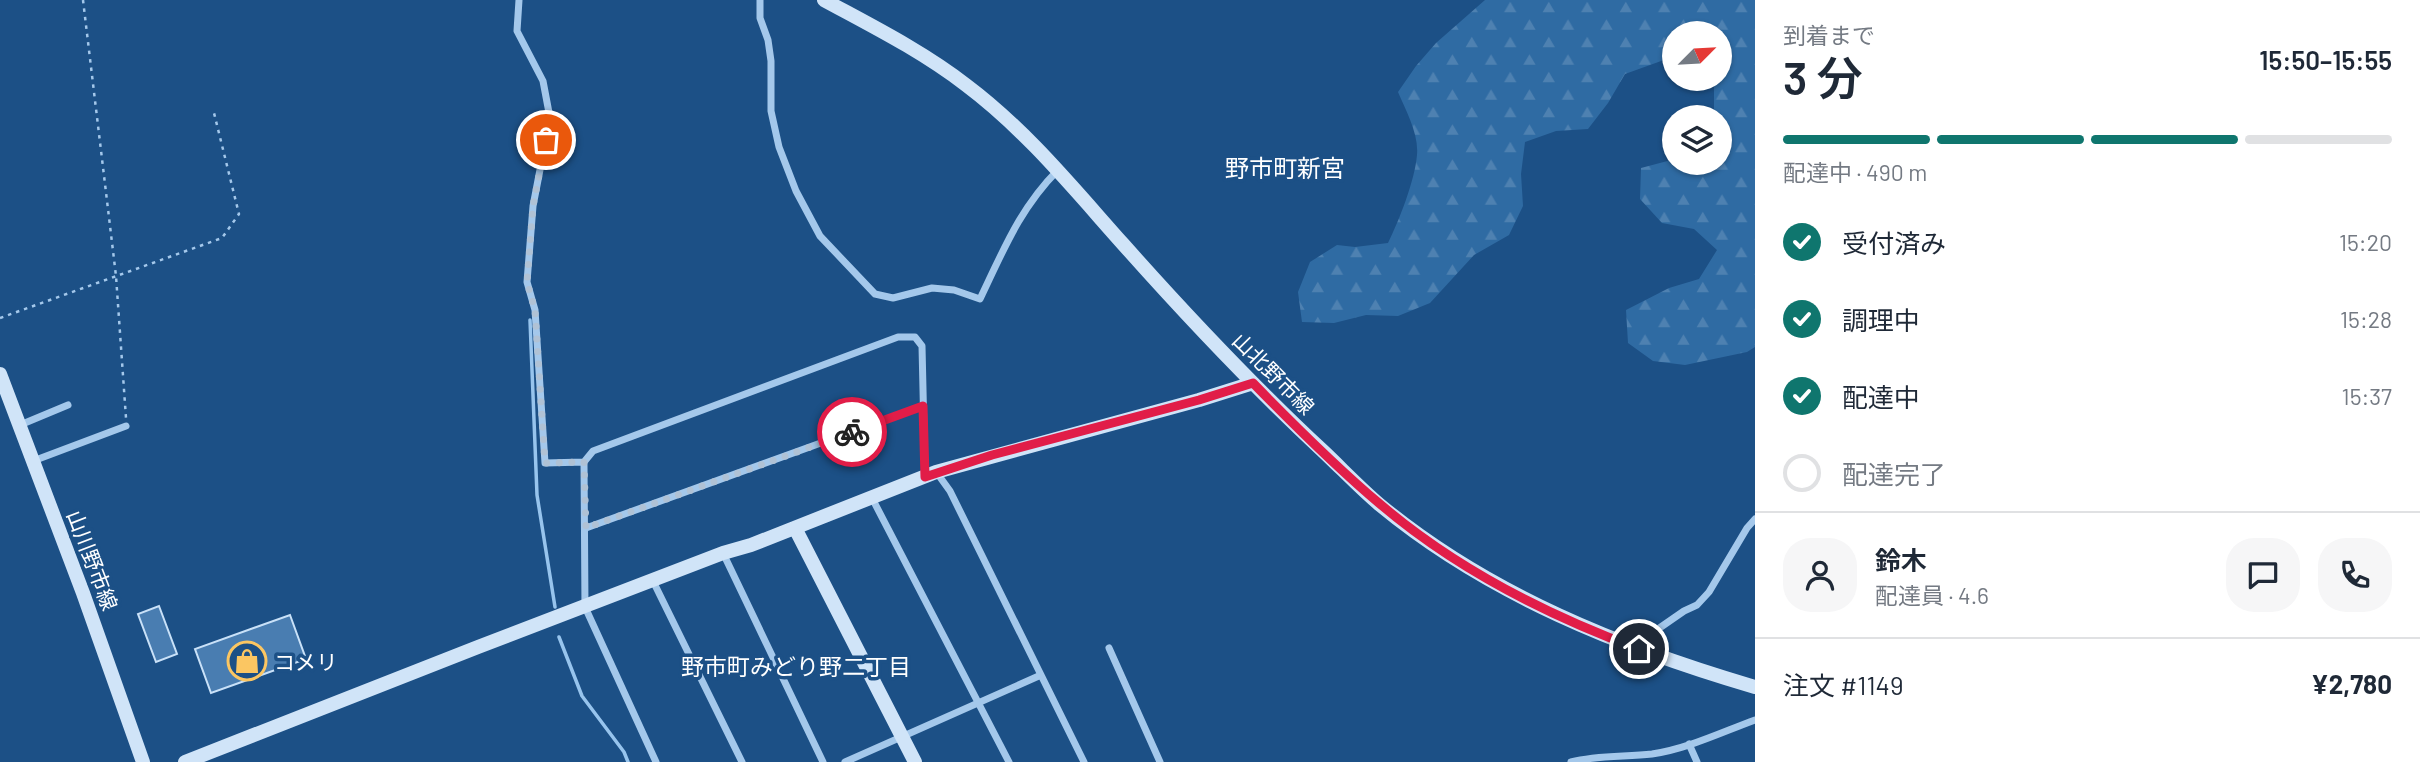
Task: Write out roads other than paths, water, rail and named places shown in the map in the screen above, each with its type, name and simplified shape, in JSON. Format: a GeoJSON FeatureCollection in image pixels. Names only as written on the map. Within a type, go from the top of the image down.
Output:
{"type":"FeatureCollection","features":[{"type":"Feature","properties":{"kind":"main road","name":"山北野市線"},"geometry":{"type":"LineString","coordinates":[[824,0],[913,49],[966,85],[1059,169],[1123,245],[1253,383],[1381,505],[1489,580],[1543,608],[1639,649],[1755,687]]}},
{"type":"Feature","properties":{"kind":"main road","name":"山川野市線"},"geometry":{"type":"LineString","coordinates":[[0,374],[144,762]]}},
{"type":"Feature","properties":{"kind":"main road"},"geometry":{"type":"LineString","coordinates":[[185,762],[930,474],[1253,383]]}},
{"type":"Feature","properties":{"kind":"main road"},"geometry":{"type":"LineString","coordinates":[[795,528],[915,762]]}},
{"type":"Feature","properties":{"kind":"street"},"geometry":{"type":"LineString","coordinates":[[519,0],[517,31],[543,81],[550,118],[533,206],[527,282],[535,310],[545,463],[584,462]]}},
{"type":"Feature","properties":{"kind":"street"},"geometry":{"type":"LineString","coordinates":[[760,0],[760,18],[768,40],[771,61],[771,111],[779,147],[796,191],[820,236],[876,294],[893,298],[932,288],[954,290],[980,299],[1019,218],[1037,191],[1059,169]]}},
{"type":"Feature","properties":{"kind":"street"},"geometry":{"type":"LineString","coordinates":[[656,762],[585,607],[584,462],[593,451],[898,337],[915,337],[922,346],[923,406],[930,474],[950,491],[1084,762]]}},
{"type":"Feature","properties":{"kind":"street"},"geometry":{"type":"LineString","coordinates":[[19,425],[68,405]]}},
{"type":"Feature","properties":{"kind":"street"},"geometry":{"type":"LineString","coordinates":[[586,528],[923,406]]}},
{"type":"Feature","properties":{"kind":"street"},"geometry":{"type":"LineString","coordinates":[[33,461],[126,426]]}},
{"type":"Feature","properties":{"kind":"street"},"geometry":{"type":"LineString","coordinates":[[872,498],[1009,762]]}},
{"type":"Feature","properties":{"kind":"street"},"geometry":{"type":"LineString","coordinates":[[1639,649],[1658,629],[1697,605],[1709,593],[1755,519]]}},
{"type":"Feature","properties":{"kind":"street"},"geometry":{"type":"LineString","coordinates":[[723,553],[823,762]]}},
{"type":"Feature","properties":{"kind":"street"},"geometry":{"type":"LineString","coordinates":[[653,581],[742,762]]}},
{"type":"Feature","properties":{"kind":"street"},"geometry":{"type":"LineString","coordinates":[[1109,648],[1160,762]]}},
{"type":"Feature","properties":{"kind":"street"},"geometry":{"type":"LineString","coordinates":[[845,762],[1041,675]]}},
{"type":"Feature","properties":{"kind":"street"},"geometry":{"type":"LineString","coordinates":[[1571,762],[1620,755],[1653,754],[1755,720]]}},
{"type":"Feature","properties":{"kind":"street"},"geometry":{"type":"LineString","coordinates":[[1689,744],[1697,762]]}},
{"type":"Feature","properties":{"kind":"waterway"},"geometry":{"type":"LineString","coordinates":[[530,320],[537,495],[555,607]]}},
{"type":"Feature","properties":{"kind":"waterway"},"geometry":{"type":"LineString","coordinates":[[559,637],[582,696],[624,752],[628,762]]}},
{"type":"Feature","properties":{"kind":"place","name":"コメリ"},"geometry":{"type":"Point","coordinates":[247,661]}},
{"type":"Feature","properties":{"kind":"district","name":"野市町新宮"},"geometry":{"type":"Point","coordinates":[1285,167]}},
{"type":"Feature","properties":{"kind":"district","name":"野市町みどり野二丁目"},"geometry":{"type":"Point","coordinates":[796,666]}}]}
